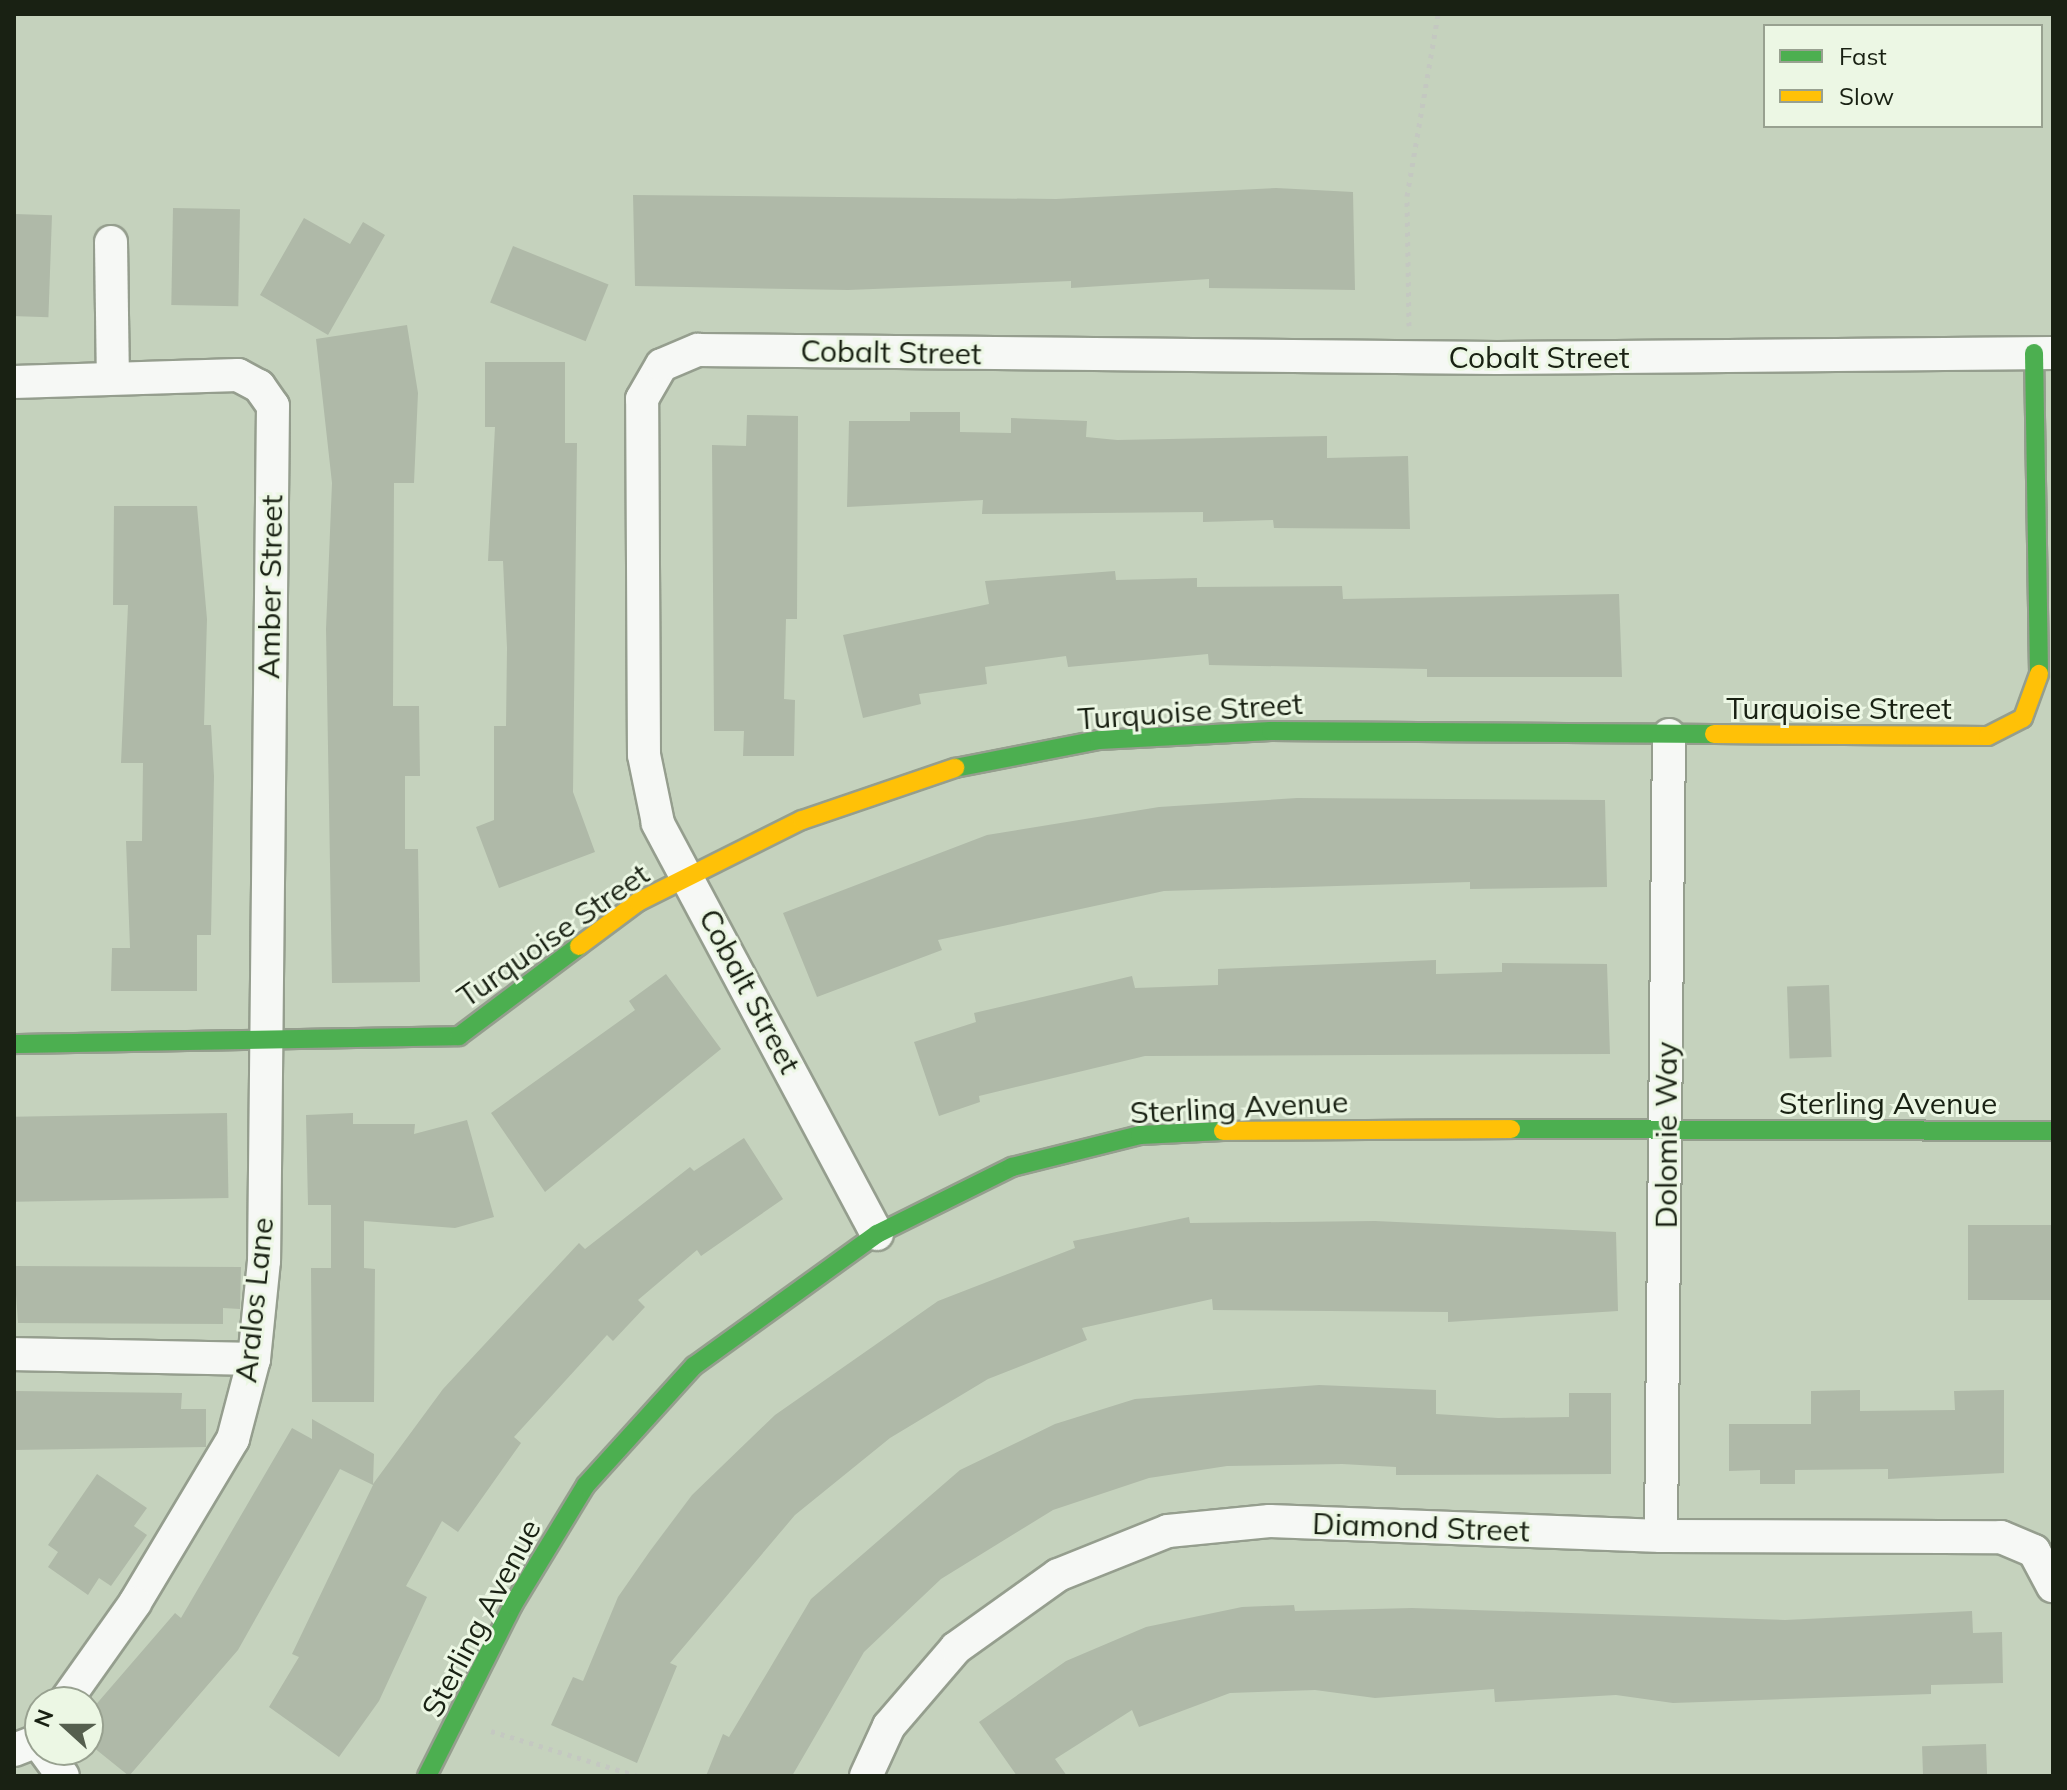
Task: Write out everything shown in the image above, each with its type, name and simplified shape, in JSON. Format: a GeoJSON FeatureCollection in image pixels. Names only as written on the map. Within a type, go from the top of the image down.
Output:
{"type":"FeatureCollection","features":[{"type":"Feature","properties":{"kind":"street"},"geometry":{"type":"LineString","coordinates":[[111,242],[113,377]]}},
{"type":"Feature","properties":{"kind":"street","name":"Cobalt Street"},"geometry":{"type":"LineString","coordinates":[[877,1234],[658,823],[644,755],[642,399],[662,365],[698,350],[1410,357],[2044,353]]}},
{"type":"Feature","properties":{"kind":"street","name":"Turquoise Street"},"geometry":{"type":"LineString","coordinates":[[14,1044],[459,1036],[638,902],[802,820],[942,771],[1099,740],[1271,731],[1988,736],[2023,718],[2039,681],[2044,353]]}},
{"type":"Feature","properties":{"kind":"street","name":"Amber Street"},"geometry":{"type":"LineString","coordinates":[[14,382],[238,375],[259,386],[273,406],[266,1040]]}},
{"type":"Feature","properties":{"kind":"street","name":"Dolomie Way"},"geometry":{"type":"LineString","coordinates":[[1661,1536],[1669,735]]}},
{"type":"Feature","properties":{"kind":"street","name":"Aralos Lane"},"geometry":{"type":"LineString","coordinates":[[76,1686],[135,1603],[233,1439],[254,1359],[264,1261],[266,1040]]}},
{"type":"Feature","properties":{"kind":"street","name":"Sterling Avenue"},"geometry":{"type":"LineString","coordinates":[[427,1776],[460,1720],[513,1605],[586,1485],[694,1366],[877,1234],[1012,1167],[1140,1135],[1288,1128],[2053,1131]]}},
{"type":"Feature","properties":{"kind":"street"},"geometry":{"type":"LineString","coordinates":[[14,1354],[254,1359]]}},
{"type":"Feature","properties":{"kind":"street","name":"Diamond Street"},"geometry":{"type":"LineString","coordinates":[[866,1776],[889,1726],[956,1648],[1058,1575],[1168,1531],[1270,1521],[1661,1536],[2001,1537],[2034,1551],[2053,1586]]}},
{"type":"Feature","properties":{"kind":"path"},"geometry":{"type":"LineString","coordinates":[[1410,357],[1407,196],[1438,14]]}},
{"type":"Feature","properties":{"kind":"path"},"geometry":{"type":"LineString","coordinates":[[460,1720],[638,1776]]}},
{"type":"Feature","properties":{"kind":"building"},"geometry":{"type":"Polygon","coordinates":[[[1276,188],[1353,192],[1355,290],[1209,288],[1209,279],[1071,288],[1071,281],[848,290],[635,286],[633,195],[1056,199],[1276,188]]]}},
{"type":"Feature","properties":{"kind":"building"},"geometry":{"type":"Polygon","coordinates":[[[173,208],[240,209],[238,306],[171,305],[173,208]]]}},
{"type":"Feature","properties":{"kind":"building"},"geometry":{"type":"Polygon","coordinates":[[[15,214],[52,215],[48,317],[14,316],[15,214]]]}},
{"type":"Feature","properties":{"kind":"building"},"geometry":{"type":"Polygon","coordinates":[[[304,218],[350,244],[363,222],[385,235],[328,335],[260,295],[304,218]]]}},
{"type":"Feature","properties":{"kind":"building"},"geometry":{"type":"Polygon","coordinates":[[[513,246],[608,285],[586,341],[490,303],[513,246]]]}},
{"type":"Feature","properties":{"kind":"building"},"geometry":{"type":"Polygon","coordinates":[[[407,325],[418,393],[414,483],[394,483],[393,706],[419,706],[420,776],[405,776],[405,849],[418,849],[420,982],[332,983],[326,629],[332,483],[316,339],[407,325]]]}},
{"type":"Feature","properties":{"kind":"building"},"geometry":{"type":"Polygon","coordinates":[[[485,362],[565,362],[565,443],[577,443],[573,792],[595,852],[499,888],[476,827],[494,820],[494,726],[506,726],[507,648],[503,561],[488,561],[495,427],[485,427],[485,362]]]}},
{"type":"Feature","properties":{"kind":"building"},"geometry":{"type":"Polygon","coordinates":[[[910,412],[960,412],[960,432],[1011,433],[1011,418],[1087,421],[1086,437],[1117,440],[1327,436],[1327,458],[1408,456],[1410,529],[1274,528],[1273,520],[1203,522],[1203,512],[982,514],[983,500],[847,507],[849,421],[910,421],[910,412]]]}},
{"type":"Feature","properties":{"kind":"building"},"geometry":{"type":"Polygon","coordinates":[[[747,415],[798,416],[797,619],[786,619],[784,699],[795,700],[794,756],[743,756],[744,731],[714,731],[712,445],[746,446],[747,415]]]}},
{"type":"Feature","properties":{"kind":"building"},"geometry":{"type":"Polygon","coordinates":[[[114,506],[197,506],[207,619],[204,725],[211,725],[214,776],[211,935],[197,935],[197,991],[111,991],[112,948],[130,948],[126,841],[142,841],[143,763],[121,763],[128,605],[113,605],[114,506]]]}},
{"type":"Feature","properties":{"kind":"building"},"geometry":{"type":"Polygon","coordinates":[[[1115,571],[1116,580],[1197,578],[1197,587],[1342,586],[1343,599],[1619,594],[1622,677],[1427,677],[1427,669],[1209,665],[1208,654],[1068,667],[1066,656],[985,667],[987,684],[919,694],[921,704],[863,718],[843,635],[989,604],[985,581],[1115,571]]]}},
{"type":"Feature","properties":{"kind":"building"},"geometry":{"type":"Polygon","coordinates":[[[1297,798],[1605,800],[1607,887],[1470,889],[1470,882],[1164,891],[938,940],[942,950],[817,997],[783,913],[987,835],[1159,807],[1297,798]]]}},
{"type":"Feature","properties":{"kind":"building"},"geometry":{"type":"Polygon","coordinates":[[[1436,960],[1436,974],[1502,972],[1502,963],[1607,964],[1610,1054],[1145,1056],[979,1096],[980,1102],[939,1116],[914,1042],[976,1022],[974,1013],[1132,976],[1135,988],[1218,985],[1218,969],[1436,960]]]}},
{"type":"Feature","properties":{"kind":"building"},"geometry":{"type":"Polygon","coordinates":[[[666,974],[721,1049],[545,1192],[491,1113],[635,1010],[629,1001],[666,974]]]}},
{"type":"Feature","properties":{"kind":"building"},"geometry":{"type":"Polygon","coordinates":[[[1829,985],[1832,1057],[1790,1058],[1787,986],[1829,985]]]}},
{"type":"Feature","properties":{"kind":"building"},"geometry":{"type":"Polygon","coordinates":[[[227,1113],[228,1198],[16,1202],[14,1117],[227,1113]]]}},
{"type":"Feature","properties":{"kind":"building"},"geometry":{"type":"Polygon","coordinates":[[[353,1113],[353,1124],[415,1124],[414,1134],[467,1120],[494,1217],[455,1228],[364,1221],[364,1268],[375,1269],[374,1402],[312,1402],[311,1268],[331,1268],[331,1205],[308,1205],[306,1115],[353,1113]]]}},
{"type":"Feature","properties":{"kind":"building"},"geometry":{"type":"Polygon","coordinates":[[[744,1138],[783,1199],[701,1256],[697,1250],[638,1300],[645,1307],[613,1341],[607,1335],[514,1437],[521,1443],[458,1532],[442,1521],[406,1586],[427,1597],[379,1701],[339,1757],[269,1707],[299,1657],[292,1654],[373,1485],[340,1469],[238,1650],[129,1776],[104,1756],[104,1695],[175,1613],[181,1618],[292,1428],[312,1439],[312,1419],[374,1454],[373,1484],[443,1389],[579,1243],[585,1249],[690,1167],[694,1171],[744,1138]]]}},
{"type":"Feature","properties":{"kind":"building"},"geometry":{"type":"Polygon","coordinates":[[[1189,1217],[1190,1223],[1375,1221],[1616,1232],[1618,1311],[1448,1322],[1448,1312],[1213,1310],[1212,1299],[1082,1328],[1087,1340],[988,1379],[890,1438],[795,1515],[670,1663],[677,1666],[637,1763],[551,1725],[573,1677],[583,1681],[618,1597],[650,1551],[692,1495],[775,1415],[938,1301],[1075,1248],[1073,1241],[1189,1217]]]}},
{"type":"Feature","properties":{"kind":"building"},"geometry":{"type":"Polygon","coordinates":[[[1968,1225],[2053,1225],[2053,1300],[1968,1300],[1968,1225]]]}},
{"type":"Feature","properties":{"kind":"building"},"geometry":{"type":"Polygon","coordinates":[[[14,1266],[241,1267],[240,1309],[223,1308],[223,1324],[18,1323],[14,1266]]]}},
{"type":"Feature","properties":{"kind":"building"},"geometry":{"type":"Polygon","coordinates":[[[1319,1385],[1436,1390],[1436,1414],[1498,1418],[1569,1417],[1569,1393],[1611,1393],[1611,1474],[1396,1475],[1396,1467],[1342,1464],[1227,1466],[1149,1478],[1053,1510],[941,1579],[864,1652],[792,1776],[706,1776],[723,1734],[729,1737],[811,1599],[960,1470],[1055,1424],[1135,1399],[1319,1385]]]}},
{"type":"Feature","properties":{"kind":"building"},"geometry":{"type":"Polygon","coordinates":[[[1860,1390],[1860,1411],[1955,1410],[1954,1391],[2004,1390],[2004,1473],[1888,1479],[1888,1469],[1795,1470],[1795,1484],[1760,1484],[1760,1470],[1729,1471],[1729,1424],[1811,1424],[1811,1391],[1860,1390]]]}},
{"type":"Feature","properties":{"kind":"building"},"geometry":{"type":"Polygon","coordinates":[[[15,1391],[182,1393],[181,1409],[206,1409],[206,1447],[14,1450],[15,1391]]]}},
{"type":"Feature","properties":{"kind":"building"},"geometry":{"type":"Polygon","coordinates":[[[97,1474],[147,1508],[134,1526],[147,1535],[111,1586],[99,1578],[88,1595],[48,1567],[58,1552],[48,1545],[97,1474]]]}},
{"type":"Feature","properties":{"kind":"building"},"geometry":{"type":"Polygon","coordinates":[[[1294,1605],[1295,1611],[1412,1608],[1785,1620],[1972,1611],[1973,1633],[2002,1632],[2003,1683],[1931,1685],[1931,1694],[1673,1703],[1616,1695],[1495,1702],[1494,1689],[1375,1698],[1315,1690],[1230,1693],[1139,1727],[1132,1710],[1055,1759],[1067,1776],[1017,1776],[979,1722],[1066,1661],[1146,1627],[1242,1607],[1294,1605]]]}},
{"type":"Feature","properties":{"kind":"building"},"geometry":{"type":"Polygon","coordinates":[[[1986,1744],[1987,1776],[1923,1776],[1922,1746],[1986,1744]]]}},
{"type":"Feature","properties":{"kind":"traffic: fast"},"geometry":{"type":"LineString","coordinates":[[2034,353],[2039,674]]}},
{"type":"Feature","properties":{"kind":"traffic: fast"},"geometry":{"type":"LineString","coordinates":[[955,768],[1099,740],[1271,731],[1714,734]]}},
{"type":"Feature","properties":{"kind":"traffic: fast"},"geometry":{"type":"LineString","coordinates":[[14,1044],[459,1036],[579,946]]}},
{"type":"Feature","properties":{"kind":"traffic: fast"},"geometry":{"type":"LineString","coordinates":[[1511,1129],[2053,1131]]}},
{"type":"Feature","properties":{"kind":"traffic: fast"},"geometry":{"type":"LineString","coordinates":[[427,1776],[513,1605],[586,1485],[694,1366],[877,1234],[1012,1167],[1140,1135],[1223,1131]]}},
{"type":"Feature","properties":{"kind":"traffic: slow"},"geometry":{"type":"LineString","coordinates":[[1714,734],[1988,736],[2023,718],[2039,674]]}},
{"type":"Feature","properties":{"kind":"traffic: slow"},"geometry":{"type":"LineString","coordinates":[[579,946],[638,902],[802,820],[955,768]]}},
{"type":"Feature","properties":{"kind":"traffic: slow"},"geometry":{"type":"LineString","coordinates":[[1223,1131],[1511,1129]]}}]}
